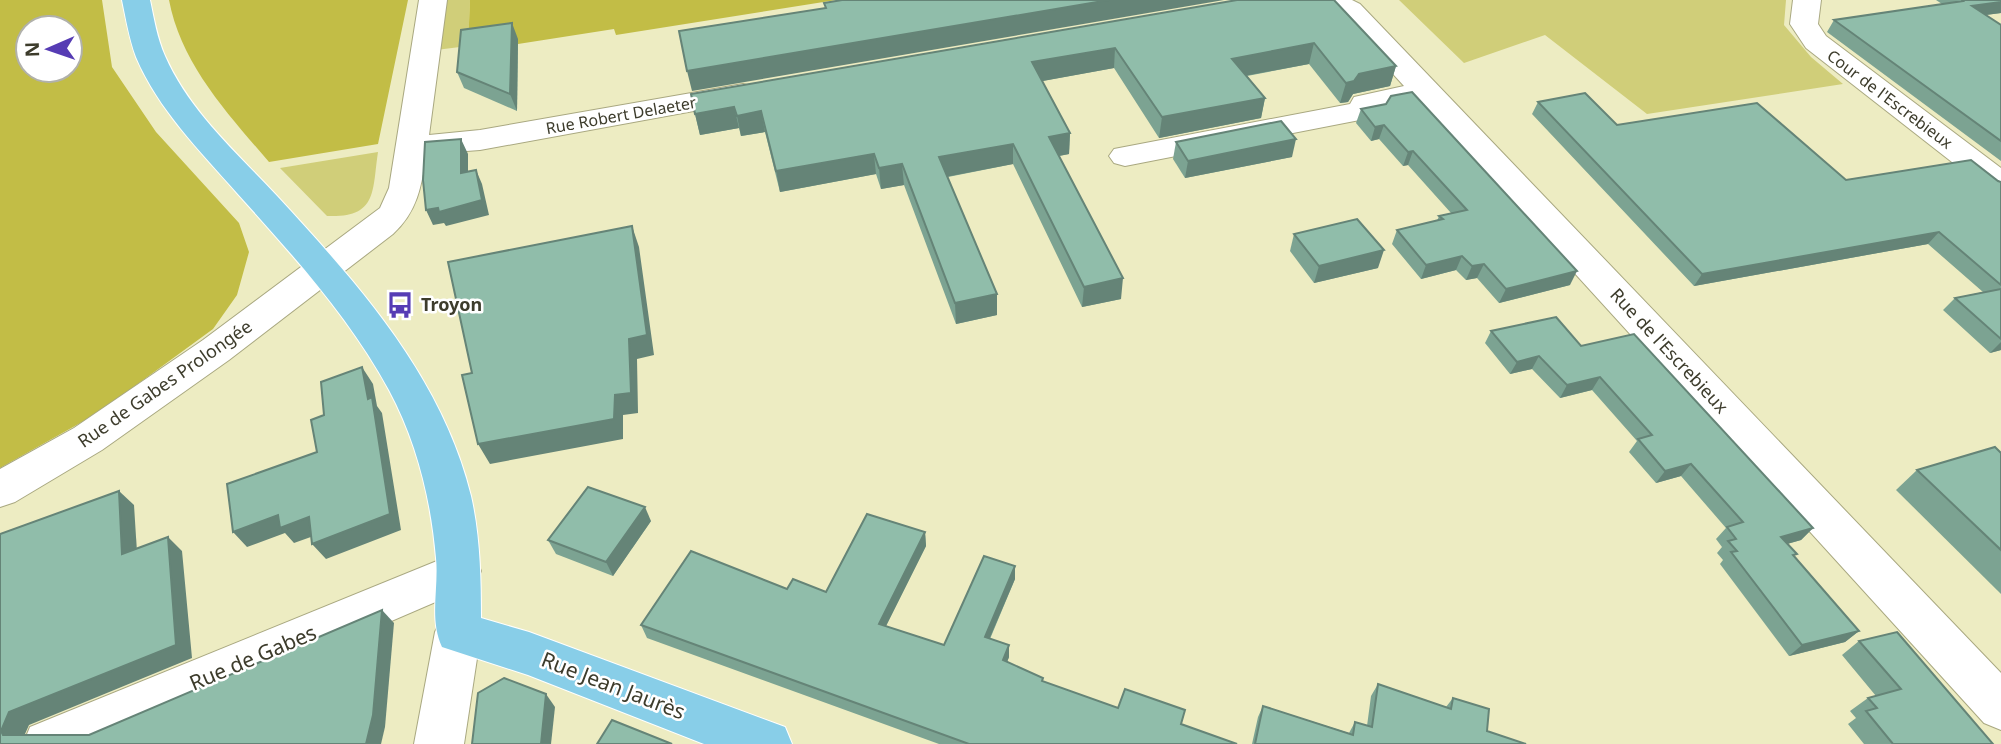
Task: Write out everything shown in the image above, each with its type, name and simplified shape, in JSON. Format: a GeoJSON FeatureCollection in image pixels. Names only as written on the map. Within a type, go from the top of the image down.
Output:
{"type":"FeatureCollection","features":[{"type":"Feature","properties":{"kind":"main road"},"geometry":{"type":"LineString","coordinates":[[136,0],[143,36],[150,53],[179,104],[211,144],[366,319],[410,387],[424,415],[447,484],[459,571],[458,632]]}},
{"type":"Feature","properties":{"kind":"main road","name":"Rue Jean Jaurès"},"geometry":{"type":"LineString","coordinates":[[458,632],[529,654],[767,744]]}},
{"type":"Feature","properties":{"kind":"street","name":"Rue de Gabes Prolongée"},"geometry":{"type":"LineString","coordinates":[[0,489],[60,456],[126,414],[324,269],[394,214],[405,188],[433,0]]}},
{"type":"Feature","properties":{"kind":"street","name":"Rue de l'Escrebieux"},"geometry":{"type":"LineString","coordinates":[[1332,0],[1350,10],[2001,707]]}},
{"type":"Feature","properties":{"kind":"street","name":"Cour de l'Escrebieux"},"geometry":{"type":"LineString","coordinates":[[1807,0],[1806,30],[1816,42],[2001,184]]}},
{"type":"Feature","properties":{"kind":"street","name":"Rue Robert Delaeter"},"geometry":{"type":"LineString","coordinates":[[410,146],[480,140],[771,88]]}},
{"type":"Feature","properties":{"kind":"street"},"geometry":{"type":"LineString","coordinates":[[1125,156],[1370,109],[1365,103],[1425,91]]}},
{"type":"Feature","properties":{"kind":"street","name":"Rue de Gabes"},"geometry":{"type":"LineString","coordinates":[[48,744],[459,571]]}},
{"type":"Feature","properties":{"kind":"street"},"geometry":{"type":"LineString","coordinates":[[439,744],[458,632]]}},
{"type":"Feature","properties":{"kind":"shaded area"},"geometry":{"type":"Polygon","coordinates":[[[0,0],[102,0],[112,67],[156,132],[239,223],[249,252],[237,295],[213,329],[98,413],[0,468],[0,0]]]}},
{"type":"Feature","properties":{"kind":"shaded area"},"geometry":{"type":"Polygon","coordinates":[[[169,0],[408,0],[378,144],[269,162],[223,107],[195,67],[175,23],[169,0]]]}},
{"type":"Feature","properties":{"kind":"shaded area"},"geometry":{"type":"Polygon","coordinates":[[[443,0],[470,0],[468,46],[436,50],[443,0]]]}},
{"type":"Feature","properties":{"kind":"shaded area"},"geometry":{"type":"Polygon","coordinates":[[[470,0],[836,0],[616,35],[614,29],[518,44],[517,39],[468,46],[470,0]]]}},
{"type":"Feature","properties":{"kind":"shaded area"},"geometry":{"type":"Polygon","coordinates":[[[1399,0],[1786,0],[1784,25],[1811,57],[1843,84],[1647,114],[1545,35],[1464,63],[1399,0]]]}},
{"type":"Feature","properties":{"kind":"shaded area"},"geometry":{"type":"Polygon","coordinates":[[[378,152],[373,190],[369,199],[364,207],[344,215],[327,216],[280,168],[378,152]]]}},
{"type":"Feature","properties":{"kind":"building"},"geometry":{"type":"Polygon","coordinates":[[[842,0],[1109,0],[687,71],[679,31],[826,8],[824,3],[842,0]]]}},
{"type":"Feature","properties":{"kind":"building"},"geometry":{"type":"Polygon","coordinates":[[[1237,0],[1334,0],[1396,66],[1359,74],[1354,81],[1346,83],[1314,43],[1232,59],[1265,98],[1162,117],[1115,48],[1032,62],[1070,133],[1049,137],[1123,278],[1084,287],[1013,144],[939,157],[997,294],[955,303],[902,164],[879,168],[874,154],[776,171],[761,111],[737,116],[734,107],[695,114],[691,94],[1237,0]]]}},
{"type":"Feature","properties":{"kind":"building"},"geometry":{"type":"Polygon","coordinates":[[[1962,0],[2001,0],[1972,6],[2001,25],[2001,141],[1834,20],[1962,0]]]}},
{"type":"Feature","properties":{"kind":"building"},"geometry":{"type":"Polygon","coordinates":[[[512,23],[510,94],[457,72],[461,30],[512,23]]]}},
{"type":"Feature","properties":{"kind":"building"},"geometry":{"type":"Polygon","coordinates":[[[1412,92],[1577,271],[1506,289],[1484,264],[1472,266],[1462,256],[1426,265],[1397,230],[1467,210],[1413,151],[1408,152],[1384,125],[1375,127],[1361,109],[1386,104],[1391,96],[1412,92]]]}},
{"type":"Feature","properties":{"kind":"building"},"geometry":{"type":"Polygon","coordinates":[[[1585,93],[1617,125],[1757,103],[1846,180],[1971,160],[2001,182],[2001,285],[1939,232],[1702,274],[1538,102],[1585,93]]]}},
{"type":"Feature","properties":{"kind":"building"},"geometry":{"type":"Polygon","coordinates":[[[1281,121],[1296,139],[1188,161],[1176,142],[1281,121]]]}},
{"type":"Feature","properties":{"kind":"building"},"geometry":{"type":"Polygon","coordinates":[[[461,139],[461,173],[476,170],[482,200],[439,212],[438,208],[426,210],[423,180],[425,142],[461,139]]]}},
{"type":"Feature","properties":{"kind":"building"},"geometry":{"type":"Polygon","coordinates":[[[1357,219],[1384,250],[1319,266],[1294,234],[1357,219]]]}},
{"type":"Feature","properties":{"kind":"building"},"geometry":{"type":"Polygon","coordinates":[[[632,226],[647,335],[629,339],[631,393],[615,395],[614,419],[478,444],[462,375],[472,373],[448,262],[632,226]]]}},
{"type":"Feature","properties":{"kind":"building"},"geometry":{"type":"Polygon","coordinates":[[[2001,289],[2001,339],[1955,298],[2001,289]]]}},
{"type":"Feature","properties":{"kind":"building"},"geometry":{"type":"Polygon","coordinates":[[[1556,317],[1581,346],[1634,334],[1813,528],[1781,537],[1797,554],[1793,555],[1859,631],[1802,645],[1731,552],[1737,551],[1728,541],[1736,539],[1727,527],[1743,522],[1691,464],[1665,471],[1638,439],[1652,435],[1600,377],[1567,385],[1539,356],[1517,362],[1491,331],[1556,317]]]}},
{"type":"Feature","properties":{"kind":"building"},"geometry":{"type":"Polygon","coordinates":[[[362,367],[368,399],[372,397],[390,514],[312,544],[309,517],[280,528],[278,515],[233,532],[227,484],[317,452],[311,420],[324,415],[321,382],[362,367]]]}},
{"type":"Feature","properties":{"kind":"building"},"geometry":{"type":"Polygon","coordinates":[[[1995,447],[2001,453],[2001,550],[1917,470],[1995,447]]]}},
{"type":"Feature","properties":{"kind":"building"},"geometry":{"type":"Polygon","coordinates":[[[588,487],[645,507],[606,562],[548,540],[588,487]]]}},
{"type":"Feature","properties":{"kind":"building"},"geometry":{"type":"Polygon","coordinates":[[[119,491],[122,554],[168,537],[176,645],[9,712],[1,731],[3,735],[89,735],[382,610],[373,715],[366,744],[0,744],[0,534],[119,491]]]}},
{"type":"Feature","properties":{"kind":"building"},"geometry":{"type":"Polygon","coordinates":[[[867,514],[925,532],[879,624],[944,645],[984,556],[1015,566],[985,637],[1009,645],[1003,660],[1043,678],[1042,681],[1118,708],[1125,689],[1185,710],[1181,724],[1237,744],[969,744],[641,625],[691,551],[787,589],[793,579],[826,592],[867,514]]]}},
{"type":"Feature","properties":{"kind":"building"},"geometry":{"type":"Polygon","coordinates":[[[1897,632],[1993,744],[1893,744],[1866,711],[1877,708],[1868,698],[1901,689],[1859,641],[1897,632]]]}},
{"type":"Feature","properties":{"kind":"building"},"geometry":{"type":"Polygon","coordinates":[[[504,678],[546,694],[541,744],[472,744],[478,693],[504,678]]]}},
{"type":"Feature","properties":{"kind":"building"},"geometry":{"type":"Polygon","coordinates":[[[1378,684],[1451,709],[1453,698],[1489,709],[1487,731],[1526,744],[1255,744],[1263,706],[1353,735],[1355,722],[1372,727],[1378,684]]]}},
{"type":"Feature","properties":{"kind":"building"},"geometry":{"type":"Polygon","coordinates":[[[612,720],[672,744],[597,744],[612,720]]]}},
{"type":"Feature","properties":{"kind":"place","name":"Troyon"},"geometry":{"type":"Point","coordinates":[400,305]}}]}
